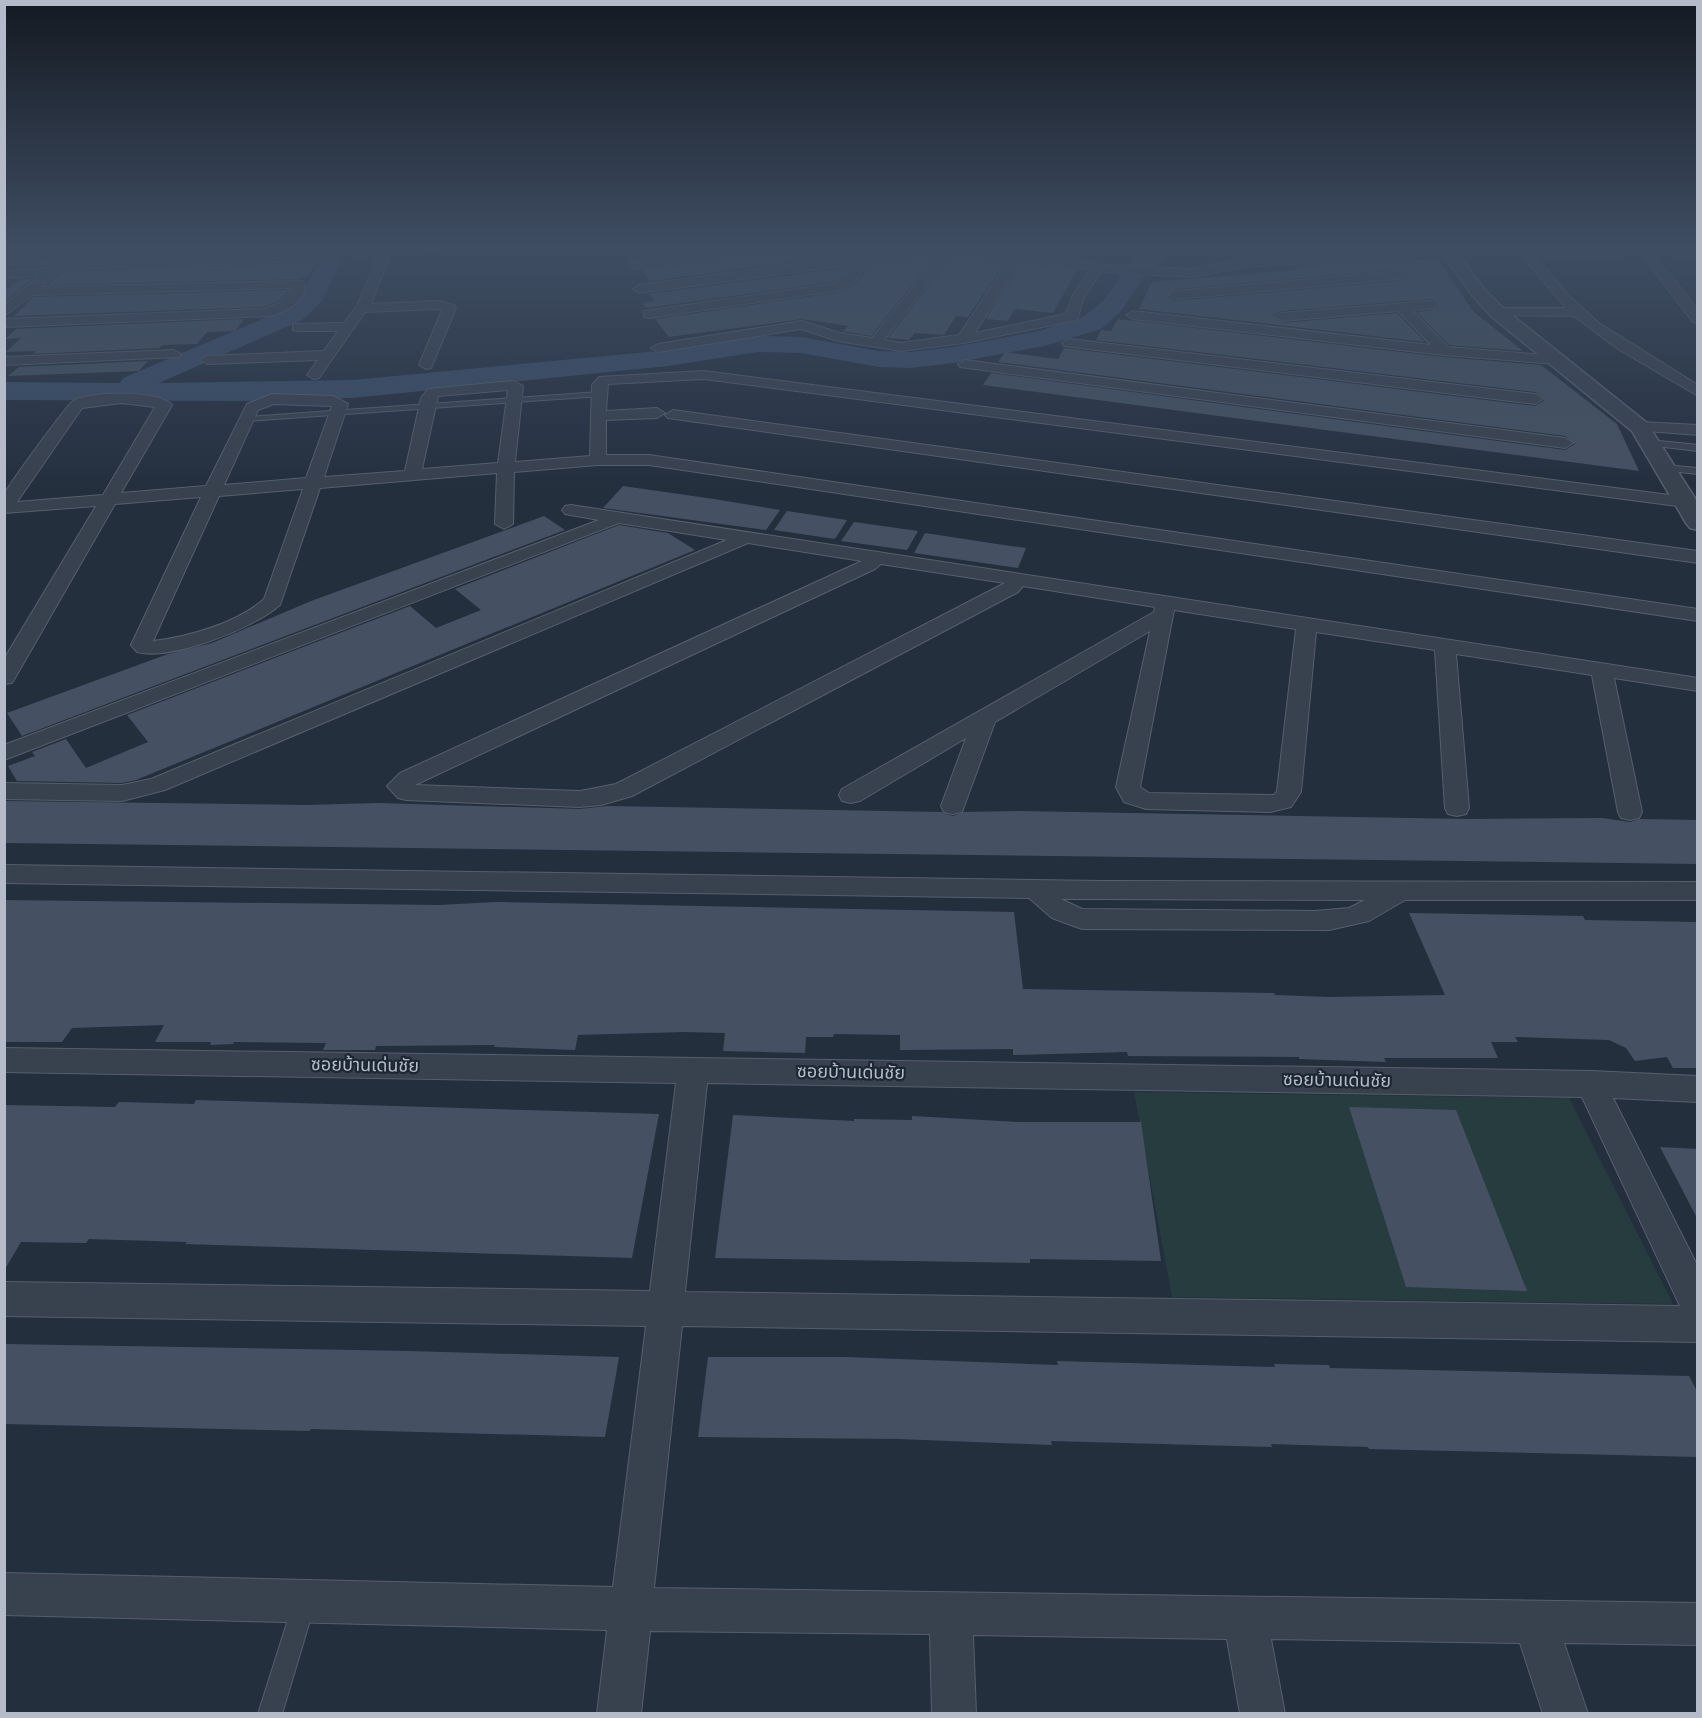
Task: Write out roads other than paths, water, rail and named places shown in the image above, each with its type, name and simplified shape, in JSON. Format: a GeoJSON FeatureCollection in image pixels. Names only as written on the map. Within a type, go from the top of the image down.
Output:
{"type":"FeatureCollection","features":[{"type":"Feature","properties":{"kind":"street"},"geometry":{"type":"LineString","coordinates":[[426,365],[442,326]]}},
{"type":"Feature","properties":{"kind":"street"},"geometry":{"type":"LineString","coordinates":[[658,348],[795,326]]}},
{"type":"Feature","properties":{"kind":"street"},"geometry":{"type":"LineString","coordinates":[[806,326],[838,337],[875,343],[918,346],[1027,326]]}},
{"type":"Feature","properties":{"kind":"street"},"geometry":{"type":"LineString","coordinates":[[875,343],[887,326]]}},
{"type":"Feature","properties":{"kind":"street"},"geometry":{"type":"LineString","coordinates":[[964,339],[972,326]]}},
{"type":"Feature","properties":{"kind":"street"},"geometry":{"type":"LineString","coordinates":[[1231,326],[1444,351],[1556,360]]}},
{"type":"Feature","properties":{"kind":"street"},"geometry":{"type":"LineString","coordinates":[[1268,403],[1272,367],[1282,326]]}},
{"type":"Feature","properties":{"kind":"street"},"geometry":{"type":"LineString","coordinates":[[1420,326],[1444,351]]}},
{"type":"Feature","properties":{"kind":"street"},"geometry":{"type":"LineString","coordinates":[[1514,326],[1645,435],[1698,524]]}},
{"type":"Feature","properties":{"kind":"street"},"geometry":{"type":"LineString","coordinates":[[1594,326],[1612,340],[1698,392]]}},
{"type":"Feature","properties":{"kind":"street"},"geometry":{"type":"LineString","coordinates":[[298,327],[347,327]]}},
{"type":"Feature","properties":{"kind":"street"},"geometry":{"type":"LineString","coordinates":[[314,375],[347,327]]}},
{"type":"Feature","properties":{"kind":"street"},"geometry":{"type":"LineString","coordinates":[[1069,343],[1535,399]]}},
{"type":"Feature","properties":{"kind":"street"},"geometry":{"type":"LineString","coordinates":[[4,361],[174,354]]}},
{"type":"Feature","properties":{"kind":"street"},"geometry":{"type":"LineString","coordinates":[[207,360],[327,355]]}},
{"type":"Feature","properties":{"kind":"street"},"geometry":{"type":"LineString","coordinates":[[965,364],[1565,443]]}},
{"type":"Feature","properties":{"kind":"street"},"geometry":{"type":"LineString","coordinates":[[598,460],[599,385],[604,380],[704,375],[1685,502]]}},
{"type":"Feature","properties":{"kind":"street"},"geometry":{"type":"LineString","coordinates":[[412,475],[427,406],[433,392],[504,384],[516,386],[506,467],[504,524]]}},
{"type":"Feature","properties":{"kind":"street"},"geometry":{"type":"LineString","coordinates":[[272,399],[333,400],[340,404],[337,413],[269,607],[200,636],[165,646],[144,648],[141,645],[252,406],[272,399]]}},
{"type":"Feature","properties":{"kind":"street"},"geometry":{"type":"LineString","coordinates":[[4,507],[77,405],[96,400],[161,402],[164,405],[4,678]]}},
{"type":"Feature","properties":{"kind":"street"},"geometry":{"type":"LineString","coordinates":[[599,416],[665,414],[1698,557]]}},
{"type":"Feature","properties":{"kind":"street"},"geometry":{"type":"LineString","coordinates":[[1645,435],[1698,430]]}},
{"type":"Feature","properties":{"kind":"street"},"geometry":{"type":"LineString","coordinates":[[4,507],[598,460],[649,460],[1698,615]]}},
{"type":"Feature","properties":{"kind":"street"},"geometry":{"type":"LineString","coordinates":[[571,510],[1019,579],[1164,609],[1307,624],[1698,685]]}},
{"type":"Feature","properties":{"kind":"street"},"geometry":{"type":"LineString","coordinates":[[4,753],[607,523],[616,517]]}},
{"type":"Feature","properties":{"kind":"street"},"geometry":{"type":"LineString","coordinates":[[4,791],[122,793],[157,785],[745,537]]}},
{"type":"Feature","properties":{"kind":"street"},"geometry":{"type":"LineString","coordinates":[[877,557],[868,565],[408,778],[399,786],[406,792],[580,799],[601,797],[624,790],[1001,593],[1019,579]]}},
{"type":"Feature","properties":{"kind":"street"},"geometry":{"type":"LineString","coordinates":[[1164,609],[1128,787],[1133,796],[1146,801],[1270,804],[1282,801],[1289,792],[1307,624]]}},
{"type":"Feature","properties":{"kind":"street"},"geometry":{"type":"LineString","coordinates":[[851,795],[985,718],[1164,609]]}},
{"type":"Feature","properties":{"kind":"street"},"geometry":{"type":"LineString","coordinates":[[1445,646],[1457,808]]}},
{"type":"Feature","properties":{"kind":"street"},"geometry":{"type":"LineString","coordinates":[[1602,670],[1630,812]]}},
{"type":"Feature","properties":{"kind":"street"},"geometry":{"type":"LineString","coordinates":[[953,806],[985,718]]}},
{"type":"Feature","properties":{"kind":"street"},"geometry":{"type":"LineString","coordinates":[[4,874],[1035,888],[1059,913],[1082,919],[1343,921],[1360,916],[1399,891],[1698,891]]}},
{"type":"Feature","properties":{"kind":"street","name":"ซอยบ้านเด่นชัย"},"geometry":{"type":"LineString","coordinates":[[4,1060],[1591,1084],[1698,1089]]}},
{"type":"Feature","properties":{"kind":"street"},"geometry":{"type":"LineString","coordinates":[[619,1713],[693,1070]]}},
{"type":"Feature","properties":{"kind":"street"},"geometry":{"type":"LineString","coordinates":[[1591,1084],[1698,1305]]}},
{"type":"Feature","properties":{"kind":"street"},"geometry":{"type":"LineString","coordinates":[[4,1299],[1698,1324]]}},
{"type":"Feature","properties":{"kind":"street"},"geometry":{"type":"LineString","coordinates":[[4,1593],[631,1610],[1698,1624]]}},
{"type":"Feature","properties":{"kind":"street"},"geometry":{"type":"LineString","coordinates":[[951,1613],[954,1713]]}},
{"type":"Feature","properties":{"kind":"street"},"geometry":{"type":"LineString","coordinates":[[1245,1617],[1263,1713]]}},
{"type":"Feature","properties":{"kind":"street"},"geometry":{"type":"LineString","coordinates":[[1535,1622],[1566,1713]]}},
{"type":"Feature","properties":{"kind":"lane"},"geometry":{"type":"LineString","coordinates":[[514,400],[599,394]]}},
{"type":"Feature","properties":{"kind":"lane"},"geometry":{"type":"LineString","coordinates":[[337,413],[427,406]]}},
{"type":"Feature","properties":{"kind":"lane"},"geometry":{"type":"LineString","coordinates":[[1645,435],[1698,448]]}},
{"type":"Feature","properties":{"kind":"lane"},"geometry":{"type":"LineString","coordinates":[[1664,468],[1698,471]]}},
{"type":"Feature","properties":{"kind":"lane"},"geometry":{"type":"LineString","coordinates":[[270,1713],[305,1601]]}},
{"type":"Feature","properties":{"kind":"waterway"},"geometry":{"type":"LineString","coordinates":[[133,384],[267,326]]}},
{"type":"Feature","properties":{"kind":"waterway"},"geometry":{"type":"LineString","coordinates":[[4,391],[255,392],[353,389],[668,358],[758,344],[801,345],[879,359],[911,360],[953,355],[1044,338],[1082,326]]}}]}
